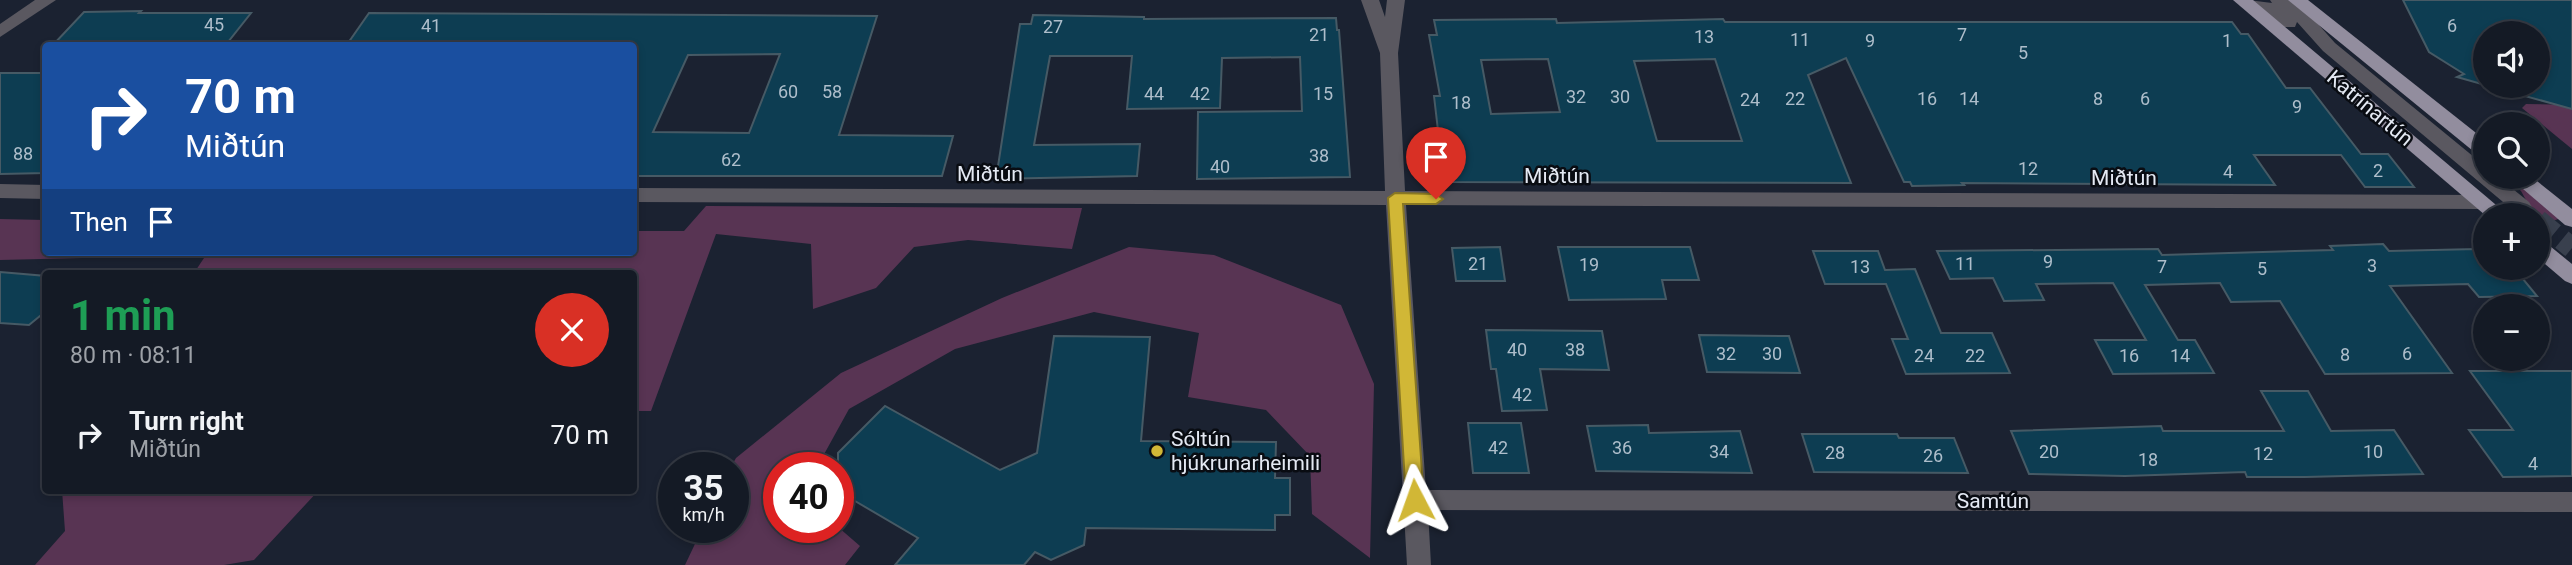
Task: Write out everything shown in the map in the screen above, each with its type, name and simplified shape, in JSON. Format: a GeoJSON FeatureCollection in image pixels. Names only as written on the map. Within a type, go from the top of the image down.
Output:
{"type":"FeatureCollection","features":[{"type":"Feature","properties":{"kind":"main road","name":"Katrínartún"},"geometry":{"type":"LineString","coordinates":[[2242,0],[2481,202]]}},
{"type":"Feature","properties":{"kind":"main road","name":"Katrínartún"},"geometry":{"type":"LineString","coordinates":[[2297,0],[2473,139]]}},
{"type":"Feature","properties":{"kind":"main road"},"geometry":{"type":"LineString","coordinates":[[2534,189],[2572,220]]}},
{"type":"Feature","properties":{"kind":"main road"},"geometry":{"type":"LineString","coordinates":[[2550,257],[2572,275]]}},
{"type":"Feature","properties":{"kind":"street"},"geometry":{"type":"LineString","coordinates":[[0,32],[47,0]]}},
{"type":"Feature","properties":{"kind":"street"},"geometry":{"type":"LineString","coordinates":[[1370,0],[1389,53]]}},
{"type":"Feature","properties":{"kind":"street"},"geometry":{"type":"LineString","coordinates":[[1396,0],[1389,53],[1395,198],[1419,565]]}},
{"type":"Feature","properties":{"kind":"street"},"geometry":{"type":"LineString","coordinates":[[2258,0],[2329,47],[2473,167]]}},
{"type":"Feature","properties":{"kind":"street"},"geometry":{"type":"LineString","coordinates":[[2279,0],[2304,19],[2329,47]]}},
{"type":"Feature","properties":{"kind":"street"},"geometry":{"type":"LineString","coordinates":[[2500,189],[2517,203]]}},
{"type":"Feature","properties":{"kind":"street"},"geometry":{"type":"LineString","coordinates":[[0,191],[42,192]]}},
{"type":"Feature","properties":{"kind":"street","name":"Miðtún"},"geometry":{"type":"LineString","coordinates":[[637,195],[2481,202]]}},
{"type":"Feature","properties":{"kind":"street","name":"Samtún"},"geometry":{"type":"LineString","coordinates":[[1415,500],[2572,502]]}},
{"type":"Feature","properties":{"kind":"shaded area"},"geometry":{"type":"Polygon","coordinates":[[[2526,104],[2572,105],[2572,149],[2550,131],[2550,112],[2527,112],[2522,108],[2526,104]]]}},
{"type":"Feature","properties":{"kind":"shaded area"},"geometry":{"type":"Polygon","coordinates":[[[2519,189],[2528,189],[2546,203],[2522,203],[2526,200],[2519,189]]]}},
{"type":"Feature","properties":{"kind":"shaded area"},"geometry":{"type":"Polygon","coordinates":[[[706,206],[1082,208],[1072,249],[968,240],[914,247],[876,288],[813,309],[811,244],[716,234],[651,411],[637,411],[637,270],[196,270],[205,256],[637,256],[637,231],[684,231],[706,206]]]}},
{"type":"Feature","properties":{"kind":"shaded area"},"geometry":{"type":"Polygon","coordinates":[[[2550,207],[2563,217],[2550,222],[2550,207]]]}},
{"type":"Feature","properties":{"kind":"shaded area"},"geometry":{"type":"Polygon","coordinates":[[[0,219],[42,220],[42,256],[165,256],[0,260],[0,219]]]}},
{"type":"Feature","properties":{"kind":"shaded area"},"geometry":{"type":"Polygon","coordinates":[[[1129,247],[1214,255],[1341,305],[1374,384],[1370,558],[1312,514],[1310,456],[1266,410],[1188,397],[1199,333],[1094,312],[955,349],[849,409],[825,452],[763,452],[763,543],[854,543],[854,541],[860,546],[845,565],[685,565],[695,543],[749,543],[749,452],[743,452],[841,373],[1002,298],[1129,247]]]}},
{"type":"Feature","properties":{"kind":"shaded area"},"geometry":{"type":"Polygon","coordinates":[[[62,494],[315,494],[254,560],[224,565],[35,565],[65,531],[62,494]]]}},
{"type":"Feature","properties":{"kind":"building"},"geometry":{"type":"Polygon","coordinates":[[[2403,0],[2572,0],[2572,109],[2532,98],[2550,98],[2550,21],[2473,21],[2473,82],[2457,77],[2464,74],[2429,52],[2403,0]]]}},
{"type":"Feature","properties":{"kind":"building"},"geometry":{"type":"Polygon","coordinates":[[[84,12],[251,13],[228,42],[56,42],[84,12]]]}},
{"type":"Feature","properties":{"kind":"building"},"geometry":{"type":"Polygon","coordinates":[[[369,13],[877,16],[839,135],[953,136],[942,176],[637,176],[637,42],[349,42],[369,13]],[[780,54],[688,55],[653,132],[749,133],[780,54]]]}},
{"type":"Feature","properties":{"kind":"building"},"geometry":{"type":"Polygon","coordinates":[[[1033,15],[1144,19],[1336,18],[1350,177],[1197,179],[1198,112],[1302,111],[1300,57],[1222,58],[1220,108],[1127,109],[1132,56],[1050,56],[1034,145],[1140,144],[1137,176],[996,179],[1020,24],[1031,24],[1033,15]]]}},
{"type":"Feature","properties":{"kind":"building"},"geometry":{"type":"Polygon","coordinates":[[[1556,19],[1557,23],[1723,19],[1725,22],[2232,22],[2241,34],[2248,34],[2286,88],[2310,88],[2361,154],[2388,154],[2414,187],[2365,187],[2341,155],[2254,155],[2275,185],[1962,183],[1964,185],[1912,186],[1910,182],[1904,182],[1846,58],[1808,75],[1851,183],[1444,182],[1434,96],[1440,96],[1429,35],[1437,35],[1434,20],[1556,19]],[[1548,59],[1481,60],[1491,114],[1560,112],[1548,59]],[[1715,59],[1634,61],[1657,141],[1742,141],[1715,59]]]}},
{"type":"Feature","properties":{"kind":"building"},"geometry":{"type":"Polygon","coordinates":[[[0,73],[42,73],[42,173],[0,174],[0,73]]]}},
{"type":"Feature","properties":{"kind":"building"},"geometry":{"type":"Polygon","coordinates":[[[2383,244],[2389,251],[2473,249],[2473,280],[2524,280],[2535,294],[2476,294],[2468,284],[2390,286],[2452,373],[2325,374],[2280,301],[2231,302],[2220,283],[2145,285],[2178,340],[2195,340],[2214,373],[2113,374],[2095,340],[2146,340],[2113,283],[2036,284],[2044,300],[2004,301],[1993,278],[1950,279],[1937,251],[2158,249],[2162,255],[2333,250],[2330,246],[2383,244]]]}},
{"type":"Feature","properties":{"kind":"building"},"geometry":{"type":"Polygon","coordinates":[[[1500,247],[1505,281],[1456,281],[1452,248],[1500,247]]]}},
{"type":"Feature","properties":{"kind":"building"},"geometry":{"type":"Polygon","coordinates":[[[1558,247],[1690,247],[1699,280],[1662,280],[1666,299],[1569,300],[1558,247]]]}},
{"type":"Feature","properties":{"kind":"building"},"geometry":{"type":"Polygon","coordinates":[[[1813,251],[1878,251],[1885,270],[1915,269],[1941,333],[1992,333],[2010,373],[1906,374],[1892,339],[1908,339],[1886,284],[1825,284],[1813,251]]]}},
{"type":"Feature","properties":{"kind":"building"},"geometry":{"type":"Polygon","coordinates":[[[0,272],[42,276],[42,314],[29,325],[0,323],[0,272]]]}},
{"type":"Feature","properties":{"kind":"building"},"geometry":{"type":"Polygon","coordinates":[[[1486,330],[1602,331],[1609,370],[1540,369],[1547,410],[1502,411],[1496,369],[1491,369],[1486,330]]]}},
{"type":"Feature","properties":{"kind":"building"},"geometry":{"type":"Polygon","coordinates":[[[1699,335],[1789,336],[1800,373],[1707,372],[1699,335]]]}},
{"type":"Feature","properties":{"kind":"building","name":"Sóltún hjúkrunarheimili"},"geometry":{"type":"Polygon","coordinates":[[[1054,336],[1150,337],[1141,441],[1276,442],[1275,478],[1290,478],[1290,515],[1275,515],[1275,530],[1086,528],[1084,545],[1051,560],[1035,552],[1024,565],[895,565],[918,538],[854,500],[854,452],[839,452],[885,406],[1000,470],[1037,453],[1054,336]]]}},
{"type":"Feature","properties":{"kind":"building"},"geometry":{"type":"Polygon","coordinates":[[[2470,371],[2572,371],[2572,476],[2503,477],[2469,430],[2513,430],[2470,371]]]}},
{"type":"Feature","properties":{"kind":"building"},"geometry":{"type":"Polygon","coordinates":[[[2261,391],[2308,391],[2331,431],[2394,430],[2423,474],[2247,477],[2245,472],[2125,476],[2029,474],[2011,431],[2161,426],[2163,431],[2284,431],[2261,391]]]}},
{"type":"Feature","properties":{"kind":"building"},"geometry":{"type":"Polygon","coordinates":[[[1468,423],[1521,423],[1529,473],[1473,473],[1468,423]]]}},
{"type":"Feature","properties":{"kind":"building"},"geometry":{"type":"Polygon","coordinates":[[[1648,425],[1649,433],[1740,431],[1752,473],[1596,471],[1587,426],[1648,425]]]}},
{"type":"Feature","properties":{"kind":"building"},"geometry":{"type":"Polygon","coordinates":[[[1802,434],[1897,434],[1899,438],[1954,438],[1968,473],[1814,472],[1802,434]]]}},
{"type":"Feature","properties":{"kind":"tunnel"},"geometry":{"type":"LineString","coordinates":[[2550,230],[2572,248]]}},
{"type":"Feature","properties":{"kind":"place","name":"Sóltún hjúkrunarheimili"},"geometry":{"type":"Point","coordinates":[1157,451]}},
{"type":"Feature","properties":{"kind":"route"},"geometry":{"type":"LineString","coordinates":[[1415,500],[1395,198],[1436,199]]}}]}
